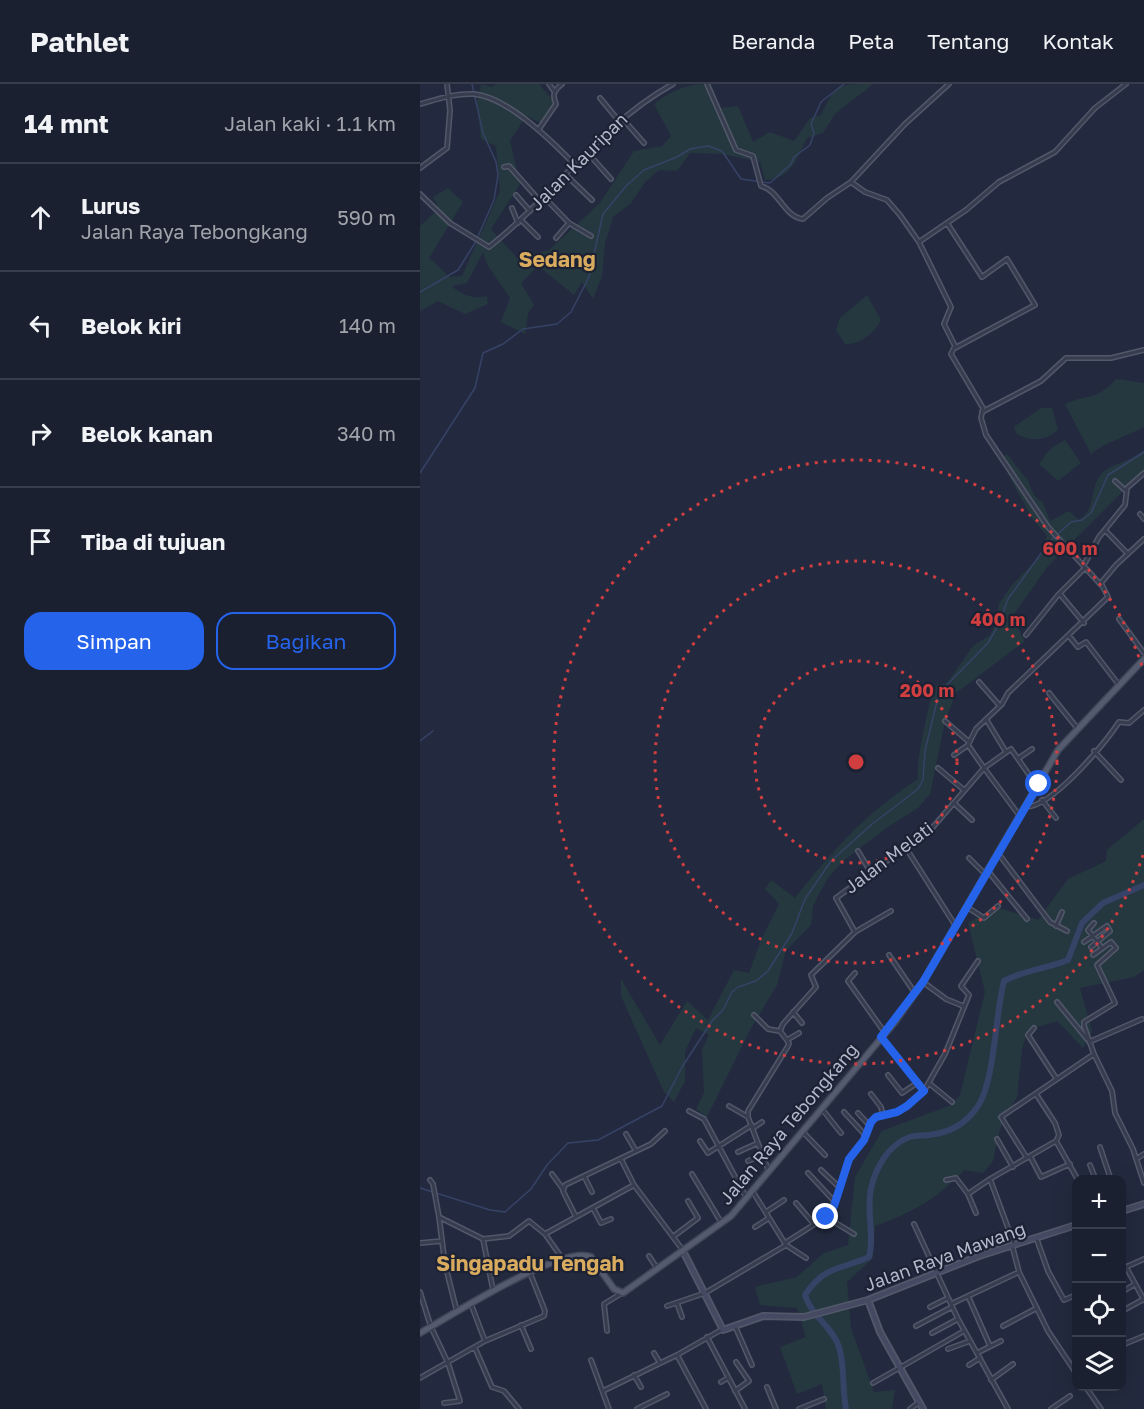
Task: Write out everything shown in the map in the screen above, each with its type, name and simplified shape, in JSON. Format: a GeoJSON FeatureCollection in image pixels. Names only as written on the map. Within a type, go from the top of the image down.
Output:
{"type":"FeatureCollection","features":[{"type":"Feature","properties":{"kind":"main road","name":"Jalan Raya Tebongkang"},"geometry":{"type":"LineString","coordinates":[[622,1293],[722,1224],[753,1192],[883,1035],[923,982],[1058,750],[1144,659]]}},
{"type":"Feature","properties":{"kind":"main road"},"geometry":{"type":"LineString","coordinates":[[1126,1210],[1144,1204]]}},
{"type":"Feature","properties":{"kind":"main road","name":"Jalan Raya Mawang"},"geometry":{"type":"LineString","coordinates":[[721,1330],[767,1315],[809,1316],[868,1300],[1013,1245],[1072,1226]]}},
{"type":"Feature","properties":{"kind":"main road"},"geometry":{"type":"LineString","coordinates":[[683,1251],[721,1330]]}},
{"type":"Feature","properties":{"kind":"main road"},"geometry":{"type":"LineString","coordinates":[[420,1332],[529,1272],[562,1258],[580,1254],[589,1255],[614,1289],[622,1293]]}},
{"type":"Feature","properties":{"kind":"main road"},"geometry":{"type":"LineString","coordinates":[[868,1300],[880,1332],[923,1409]]}},
{"type":"Feature","properties":{"kind":"street"},"geometry":{"type":"LineString","coordinates":[[420,168],[447,148],[447,84]]}},
{"type":"Feature","properties":{"kind":"street"},"geometry":{"type":"LineString","coordinates":[[539,129],[556,104],[554,91],[549,84]]}},
{"type":"Feature","properties":{"kind":"street"},"geometry":{"type":"LineString","coordinates":[[554,91],[562,84]]}},
{"type":"Feature","properties":{"kind":"street","name":"Jalan Kauripan"},"geometry":{"type":"LineString","coordinates":[[420,194],[450,223],[489,247],[520,221],[622,118],[645,99],[673,84]]}},
{"type":"Feature","properties":{"kind":"street"},"geometry":{"type":"LineString","coordinates":[[707,84],[736,150],[753,156],[760,186],[769,188],[795,217],[803,219],[827,198],[851,182],[905,124],[949,84]]}},
{"type":"Feature","properties":{"kind":"street"},"geometry":{"type":"LineString","coordinates":[[919,242],[999,182],[1036,164],[1054,152],[1095,108],[1126,84]]}},
{"type":"Feature","properties":{"kind":"street"},"geometry":{"type":"LineString","coordinates":[[420,104],[448,95],[476,94],[502,105],[539,129],[575,165]]}},
{"type":"Feature","properties":{"kind":"street"},"geometry":{"type":"LineString","coordinates":[[600,98],[619,121]]}},
{"type":"Feature","properties":{"kind":"street"},"geometry":{"type":"LineString","coordinates":[[622,118],[644,143]]}},
{"type":"Feature","properties":{"kind":"street"},"geometry":{"type":"LineString","coordinates":[[587,152],[611,179]]}},
{"type":"Feature","properties":{"kind":"street"},"geometry":{"type":"LineString","coordinates":[[504,167],[509,166],[540,201]]}},
{"type":"Feature","properties":{"kind":"street"},"geometry":{"type":"LineString","coordinates":[[566,175],[592,200]]}},
{"type":"Feature","properties":{"kind":"street"},"geometry":{"type":"LineString","coordinates":[[851,182],[865,192],[887,200],[919,242],[951,307],[944,324],[955,348]]}},
{"type":"Feature","properties":{"kind":"street"},"geometry":{"type":"LineString","coordinates":[[516,195],[530,211]]}},
{"type":"Feature","properties":{"kind":"street"},"geometry":{"type":"LineString","coordinates":[[544,197],[569,223],[591,236]]}},
{"type":"Feature","properties":{"kind":"street"},"geometry":{"type":"LineString","coordinates":[[512,208],[520,221],[538,237]]}},
{"type":"Feature","properties":{"kind":"street"},"geometry":{"type":"LineString","coordinates":[[556,238],[569,223]]}},
{"type":"Feature","properties":{"kind":"street"},"geometry":{"type":"LineString","coordinates":[[947,223],[982,277],[1007,259],[1035,305],[955,348],[951,354],[983,408],[986,435],[1048,526],[1109,596],[1084,623],[1020,680],[968,743],[954,755]]}},
{"type":"Feature","properties":{"kind":"street"},"geometry":{"type":"LineString","coordinates":[[982,412],[1041,381],[1066,358],[1111,358],[1144,350]]}},
{"type":"Feature","properties":{"kind":"street"},"geometry":{"type":"LineString","coordinates":[[1026,635],[1084,567],[1105,530],[1125,505],[1126,491],[1144,473]]}},
{"type":"Feature","properties":{"kind":"street"},"geometry":{"type":"LineString","coordinates":[[1115,481],[1126,491]]}},
{"type":"Feature","properties":{"kind":"street"},"geometry":{"type":"LineString","coordinates":[[1140,514],[1144,519]]}},
{"type":"Feature","properties":{"kind":"street"},"geometry":{"type":"LineString","coordinates":[[1105,530],[1128,554]]}},
{"type":"Feature","properties":{"kind":"street"},"geometry":{"type":"LineString","coordinates":[[1101,585],[1144,539]]}},
{"type":"Feature","properties":{"kind":"street"},"geometry":{"type":"LineString","coordinates":[[1060,593],[1084,623]]}},
{"type":"Feature","properties":{"kind":"street"},"geometry":{"type":"LineString","coordinates":[[1119,619],[1144,653]]}},
{"type":"Feature","properties":{"kind":"street"},"geometry":{"type":"LineString","coordinates":[[1069,636],[1078,647],[1086,642],[1119,685]]}},
{"type":"Feature","properties":{"kind":"street"},"geometry":{"type":"LineString","coordinates":[[979,682],[1000,706]]}},
{"type":"Feature","properties":{"kind":"street"},"geometry":{"type":"LineString","coordinates":[[1049,693],[1078,729]]}},
{"type":"Feature","properties":{"kind":"street"},"geometry":{"type":"LineString","coordinates":[[1025,807],[1030,807],[1042,800],[1080,773],[1094,751],[1108,738],[1119,722],[1128,724],[1144,710]]}},
{"type":"Feature","properties":{"kind":"street"},"geometry":{"type":"LineString","coordinates":[[986,719],[1006,752],[1012,749],[1030,776]]}},
{"type":"Feature","properties":{"kind":"street"},"geometry":{"type":"LineString","coordinates":[[945,721],[968,743],[1020,816]]}},
{"type":"Feature","properties":{"kind":"street"},"geometry":{"type":"LineString","coordinates":[[1019,758],[1032,749]]}},
{"type":"Feature","properties":{"kind":"street"},"geometry":{"type":"LineString","coordinates":[[1094,751],[1121,780]]}},
{"type":"Feature","properties":{"kind":"street","name":"Jalan Melati"},"geometry":{"type":"LineString","coordinates":[[855,932],[836,899],[870,871],[933,827],[984,768],[1006,752]]}},
{"type":"Feature","properties":{"kind":"street"},"geometry":{"type":"LineString","coordinates":[[938,768],[964,790]]}},
{"type":"Feature","properties":{"kind":"street"},"geometry":{"type":"LineString","coordinates":[[1042,800],[1056,818]]}},
{"type":"Feature","properties":{"kind":"street"},"geometry":{"type":"LineString","coordinates":[[955,804],[972,820]]}},
{"type":"Feature","properties":{"kind":"street"},"geometry":{"type":"LineString","coordinates":[[906,848],[956,926]]}},
{"type":"Feature","properties":{"kind":"street"},"geometry":{"type":"LineString","coordinates":[[858,850],[870,871]]}},
{"type":"Feature","properties":{"kind":"street"},"geometry":{"type":"LineString","coordinates":[[998,853],[1056,926],[1067,931]]}},
{"type":"Feature","properties":{"kind":"street"},"geometry":{"type":"LineString","coordinates":[[969,858],[987,873],[1028,919]]}},
{"type":"Feature","properties":{"kind":"street"},"geometry":{"type":"LineString","coordinates":[[967,907],[984,918],[998,906]]}},
{"type":"Feature","properties":{"kind":"street"},"geometry":{"type":"LineString","coordinates":[[780,1031],[793,1012],[816,988],[812,975],[855,932],[891,911]]}},
{"type":"Feature","properties":{"kind":"street"},"geometry":{"type":"LineString","coordinates":[[1056,926],[1062,912]]}},
{"type":"Feature","properties":{"kind":"street"},"geometry":{"type":"LineString","coordinates":[[1094,923],[1088,930],[1102,948]]}},
{"type":"Feature","properties":{"kind":"street"},"geometry":{"type":"LineString","coordinates":[[1084,942],[1106,925],[1110,929],[1091,947]]}},
{"type":"Feature","properties":{"kind":"street"},"geometry":{"type":"LineString","coordinates":[[1093,955],[1111,942],[1116,948],[1096,965],[1115,1003],[1084,1022],[1094,1054],[1110,1086],[1115,1113],[1144,1183]]}},
{"type":"Feature","properties":{"kind":"street"},"geometry":{"type":"LineString","coordinates":[[889,955],[915,994]]}},
{"type":"Feature","properties":{"kind":"street"},"geometry":{"type":"LineString","coordinates":[[667,1306],[705,1293],[826,1217],[835,1202],[849,1159],[866,1136],[869,1125],[874,1119],[897,1112],[907,1106],[930,1084],[945,1054],[969,993],[960,986],[978,961]]}},
{"type":"Feature","properties":{"kind":"street"},"geometry":{"type":"LineString","coordinates":[[855,973],[848,981],[883,1035],[924,1091]]}},
{"type":"Feature","properties":{"kind":"street"},"geometry":{"type":"LineString","coordinates":[[923,982],[946,999],[963,1006]]}},
{"type":"Feature","properties":{"kind":"street"},"geometry":{"type":"LineString","coordinates":[[1057,1002],[1089,1041]]}},
{"type":"Feature","properties":{"kind":"street"},"geometry":{"type":"LineString","coordinates":[[793,1012],[802,1023]]}},
{"type":"Feature","properties":{"kind":"street"},"geometry":{"type":"LineString","coordinates":[[748,1115],[788,1047],[787,1040],[780,1031],[768,1029],[754,1015]]}},
{"type":"Feature","properties":{"kind":"street"},"geometry":{"type":"LineString","coordinates":[[1089,1041],[1142,1019]]}},
{"type":"Feature","properties":{"kind":"street"},"geometry":{"type":"LineString","coordinates":[[1034,1028],[1028,1035],[1056,1078]]}},
{"type":"Feature","properties":{"kind":"street"},"geometry":{"type":"LineString","coordinates":[[787,1040],[799,1033]]}},
{"type":"Feature","properties":{"kind":"street"},"geometry":{"type":"LineString","coordinates":[[1070,1164],[1041,1177],[1000,1118],[1094,1054]]}},
{"type":"Feature","properties":{"kind":"street"},"geometry":{"type":"LineString","coordinates":[[888,1075],[902,1093],[917,1083]]}},
{"type":"Feature","properties":{"kind":"street"},"geometry":{"type":"LineString","coordinates":[[930,1084],[952,1102]]}},
{"type":"Feature","properties":{"kind":"street"},"geometry":{"type":"LineString","coordinates":[[871,1094],[881,1107],[883,1115]]}},
{"type":"Feature","properties":{"kind":"street"},"geometry":{"type":"LineString","coordinates":[[968,1194],[1056,1141],[1059,1130],[1036,1094]]}},
{"type":"Feature","properties":{"kind":"street"},"geometry":{"type":"LineString","coordinates":[[729,1106],[748,1115],[769,1173]]}},
{"type":"Feature","properties":{"kind":"street"},"geometry":{"type":"LineString","coordinates":[[822,1109],[841,1133]]}},
{"type":"Feature","properties":{"kind":"street"},"geometry":{"type":"LineString","coordinates":[[689,1111],[701,1116],[747,1199]]}},
{"type":"Feature","properties":{"kind":"street"},"geometry":{"type":"LineString","coordinates":[[844,1112],[866,1136]]}},
{"type":"Feature","properties":{"kind":"street"},"geometry":{"type":"LineString","coordinates":[[858,1113],[869,1125]]}},
{"type":"Feature","properties":{"kind":"street"},"geometry":{"type":"LineString","coordinates":[[700,1141],[708,1153],[762,1122]]}},
{"type":"Feature","properties":{"kind":"street"},"geometry":{"type":"LineString","coordinates":[[563,1189],[584,1176],[651,1144],[665,1131]]}},
{"type":"Feature","properties":{"kind":"street"},"geometry":{"type":"LineString","coordinates":[[803,1132],[825,1155]]}},
{"type":"Feature","properties":{"kind":"street"},"geometry":{"type":"LineString","coordinates":[[626,1134],[636,1151]]}},
{"type":"Feature","properties":{"kind":"street"},"geometry":{"type":"LineString","coordinates":[[997,1139],[1013,1167]]}},
{"type":"Feature","properties":{"kind":"street"},"geometry":{"type":"LineString","coordinates":[[1056,1141],[1076,1175]]}},
{"type":"Feature","properties":{"kind":"street"},"geometry":{"type":"LineString","coordinates":[[738,1152],[758,1143]]}},
{"type":"Feature","properties":{"kind":"street"},"geometry":{"type":"LineString","coordinates":[[1100,1147],[1110,1175]]}},
{"type":"Feature","properties":{"kind":"street"},"geometry":{"type":"LineString","coordinates":[[1136,1159],[1144,1154]]}},
{"type":"Feature","properties":{"kind":"street"},"geometry":{"type":"LineString","coordinates":[[748,1161],[762,1155]]}},
{"type":"Feature","properties":{"kind":"street"},"geometry":{"type":"LineString","coordinates":[[621,1159],[633,1185],[674,1236],[683,1251]]}},
{"type":"Feature","properties":{"kind":"street"},"geometry":{"type":"LineString","coordinates":[[1090,1165],[1094,1175]]}},
{"type":"Feature","properties":{"kind":"street"},"geometry":{"type":"LineString","coordinates":[[821,1170],[839,1187]]}},
{"type":"Feature","properties":{"kind":"street"},"geometry":{"type":"LineString","coordinates":[[808,1173],[835,1202]]}},
{"type":"Feature","properties":{"kind":"street"},"geometry":{"type":"LineString","coordinates":[[552,1174],[563,1189],[576,1217]]}},
{"type":"Feature","properties":{"kind":"street"},"geometry":{"type":"LineString","coordinates":[[692,1174],[722,1224]]}},
{"type":"Feature","properties":{"kind":"street"},"geometry":{"type":"LineString","coordinates":[[584,1176],[592,1192]]}},
{"type":"Feature","properties":{"kind":"street"},"geometry":{"type":"LineString","coordinates":[[946,1180],[956,1178],[968,1194],[976,1213]]}},
{"type":"Feature","properties":{"kind":"street"},"geometry":{"type":"LineString","coordinates":[[990,1179],[1013,1245],[1019,1272],[1061,1354],[1072,1366]]}},
{"type":"Feature","properties":{"kind":"street"},"geometry":{"type":"LineString","coordinates":[[430,1180],[433,1184],[457,1312]]}},
{"type":"Feature","properties":{"kind":"street"},"geometry":{"type":"LineString","coordinates":[[545,1234],[633,1185]]}},
{"type":"Feature","properties":{"kind":"street"},"geometry":{"type":"LineString","coordinates":[[753,1192],[785,1244],[806,1258]]}},
{"type":"Feature","properties":{"kind":"street"},"geometry":{"type":"LineString","coordinates":[[765,1212],[784,1200]]}},
{"type":"Feature","properties":{"kind":"street"},"geometry":{"type":"LineString","coordinates":[[674,1236],[698,1218],[688,1201]]}},
{"type":"Feature","properties":{"kind":"street"},"geometry":{"type":"LineString","coordinates":[[796,1203],[814,1224]]}},
{"type":"Feature","properties":{"kind":"street"},"geometry":{"type":"LineString","coordinates":[[593,1208],[601,1223],[611,1219]]}},
{"type":"Feature","properties":{"kind":"street"},"geometry":{"type":"LineString","coordinates":[[439,1217],[483,1239],[509,1236],[528,1221],[545,1234],[562,1258]]}},
{"type":"Feature","properties":{"kind":"street"},"geometry":{"type":"LineString","coordinates":[[826,1217],[854,1234]]}},
{"type":"Feature","properties":{"kind":"street"},"geometry":{"type":"LineString","coordinates":[[754,1227],[769,1218]]}},
{"type":"Feature","properties":{"kind":"street"},"geometry":{"type":"LineString","coordinates":[[914,1224],[964,1331],[1007,1408],[1002,1409]]}},
{"type":"Feature","properties":{"kind":"street"},"geometry":{"type":"LineString","coordinates":[[1036,1237],[1048,1271],[1064,1300],[1072,1297]]}},
{"type":"Feature","properties":{"kind":"street"},"geometry":{"type":"LineString","coordinates":[[483,1239],[493,1292]]}},
{"type":"Feature","properties":{"kind":"street"},"geometry":{"type":"LineString","coordinates":[[420,1244],[442,1241]]}},
{"type":"Feature","properties":{"kind":"street"},"geometry":{"type":"LineString","coordinates":[[649,1256],[658,1269]]}},
{"type":"Feature","properties":{"kind":"street"},"geometry":{"type":"LineString","coordinates":[[1126,1309],[1144,1300],[1126,1267],[1144,1259]]}},
{"type":"Feature","properties":{"kind":"street"},"geometry":{"type":"LineString","coordinates":[[420,1378],[485,1341],[545,1314],[529,1272]]}},
{"type":"Feature","properties":{"kind":"street"},"geometry":{"type":"LineString","coordinates":[[916,1326],[968,1296],[1019,1272]]}},
{"type":"Feature","properties":{"kind":"street"},"geometry":{"type":"LineString","coordinates":[[1126,1290],[1135,1284]]}},
{"type":"Feature","properties":{"kind":"street"},"geometry":{"type":"LineString","coordinates":[[420,1292],[431,1327],[448,1363],[460,1402],[444,1403]]}},
{"type":"Feature","properties":{"kind":"street"},"geometry":{"type":"LineString","coordinates":[[607,1331],[604,1304],[622,1293]]}},
{"type":"Feature","properties":{"kind":"street"},"geometry":{"type":"LineString","coordinates":[[968,1296],[990,1346]]}},
{"type":"Feature","properties":{"kind":"street"},"geometry":{"type":"LineString","coordinates":[[930,1307],[948,1298]]}},
{"type":"Feature","properties":{"kind":"street"},"geometry":{"type":"LineString","coordinates":[[471,1304],[485,1341]]}},
{"type":"Feature","properties":{"kind":"street"},"geometry":{"type":"LineString","coordinates":[[677,1304],[682,1317]]}},
{"type":"Feature","properties":{"kind":"street"},"geometry":{"type":"LineString","coordinates":[[1003,1326],[1036,1308]]}},
{"type":"Feature","properties":{"kind":"street"},"geometry":{"type":"LineString","coordinates":[[932,1333],[958,1319]]}},
{"type":"Feature","properties":{"kind":"street"},"geometry":{"type":"LineString","coordinates":[[521,1325],[531,1349]]}},
{"type":"Feature","properties":{"kind":"street"},"geometry":{"type":"LineString","coordinates":[[735,1326],[752,1365]]}},
{"type":"Feature","properties":{"kind":"street"},"geometry":{"type":"LineString","coordinates":[[603,1391],[677,1355],[721,1330]]}},
{"type":"Feature","properties":{"kind":"street"},"geometry":{"type":"LineString","coordinates":[[873,1383],[964,1331]]}},
{"type":"Feature","properties":{"kind":"street"},"geometry":{"type":"LineString","coordinates":[[1126,1343],[1144,1335]]}},
{"type":"Feature","properties":{"kind":"street"},"geometry":{"type":"LineString","coordinates":[[707,1337],[745,1409]]}},
{"type":"Feature","properties":{"kind":"street"},"geometry":{"type":"LineString","coordinates":[[948,1349],[970,1341]]}},
{"type":"Feature","properties":{"kind":"street"},"geometry":{"type":"LineString","coordinates":[[977,1353],[1001,1341]]}},
{"type":"Feature","properties":{"kind":"street"},"geometry":{"type":"LineString","coordinates":[[476,1348],[492,1387],[504,1391],[519,1409]]}},
{"type":"Feature","properties":{"kind":"street"},"geometry":{"type":"LineString","coordinates":[[654,1353],[660,1363]]}},
{"type":"Feature","properties":{"kind":"street"},"geometry":{"type":"LineString","coordinates":[[677,1355],[705,1407],[698,1409]]}},
{"type":"Feature","properties":{"kind":"street"},"geometry":{"type":"LineString","coordinates":[[969,1365],[980,1358]]}},
{"type":"Feature","properties":{"kind":"street"},"geometry":{"type":"LineString","coordinates":[[591,1360],[607,1408]]}},
{"type":"Feature","properties":{"kind":"street"},"geometry":{"type":"LineString","coordinates":[[735,1391],[749,1381],[736,1362]]}},
{"type":"Feature","properties":{"kind":"street"},"geometry":{"type":"LineString","coordinates":[[992,1380],[1013,1365]]}},
{"type":"Feature","properties":{"kind":"street"},"geometry":{"type":"LineString","coordinates":[[634,1375],[641,1387]]}},
{"type":"Feature","properties":{"kind":"street"},"geometry":{"type":"LineString","coordinates":[[721,1382],[728,1378]]}},
{"type":"Feature","properties":{"kind":"street"},"geometry":{"type":"LineString","coordinates":[[767,1387],[777,1409]]}},
{"type":"Feature","properties":{"kind":"street"},"geometry":{"type":"LineString","coordinates":[[1088,1391],[1101,1409]]}},
{"type":"Feature","properties":{"kind":"street"},"geometry":{"type":"LineString","coordinates":[[700,1396],[706,1392]]}},
{"type":"Feature","properties":{"kind":"street"},"geometry":{"type":"LineString","coordinates":[[637,1409],[667,1394]]}},
{"type":"Feature","properties":{"kind":"street"},"geometry":{"type":"LineString","coordinates":[[1051,1409],[1070,1396]]}},
{"type":"Feature","properties":{"kind":"street"},"geometry":{"type":"LineString","coordinates":[[799,1409],[824,1399]]}},
{"type":"Feature","properties":{"kind":"street"},"geometry":{"type":"LineString","coordinates":[[910,1409],[918,1402]]}},
{"type":"Feature","properties":{"kind":"shaded area"},"geometry":{"type":"Polygon","coordinates":[[[481,84],[492,87],[496,84],[539,84],[555,103],[541,123],[526,116],[510,141],[520,184],[491,229],[517,258],[549,250],[600,203],[634,151],[662,146],[671,136],[654,104],[674,91],[688,86],[711,84],[721,108],[738,106],[753,142],[770,132],[794,141],[810,118],[821,115],[830,97],[838,88],[851,84],[873,84],[835,114],[823,133],[807,138],[792,166],[787,172],[774,179],[765,180],[760,162],[722,154],[690,153],[677,171],[659,170],[646,181],[631,203],[613,217],[605,243],[602,276],[593,299],[582,282],[574,295],[538,266],[521,283],[534,305],[528,313],[525,334],[501,322],[510,298],[488,266],[483,252],[467,283],[452,286],[468,296],[487,296],[488,304],[465,314],[438,301],[420,311],[420,226],[439,209],[433,197],[448,188],[463,202],[429,258],[450,277],[462,276],[500,191],[496,146],[481,139],[477,103],[481,84]]]}},
{"type":"Feature","properties":{"kind":"shaded area"},"geometry":{"type":"Polygon","coordinates":[[[867,295],[881,320],[866,337],[845,344],[836,330],[840,318],[867,295]]]}},
{"type":"Feature","properties":{"kind":"shaded area"},"geometry":{"type":"Polygon","coordinates":[[[1116,379],[1144,383],[1144,427],[1091,454],[1065,404],[1098,394],[1116,379]]]}},
{"type":"Feature","properties":{"kind":"shaded area"},"geometry":{"type":"Polygon","coordinates":[[[1041,408],[1052,408],[1058,430],[1038,439],[1017,434],[1014,427],[1041,408]]]}},
{"type":"Feature","properties":{"kind":"shaded area"},"geometry":{"type":"Polygon","coordinates":[[[1065,440],[1081,463],[1058,481],[1039,464],[1050,449],[1065,440]]]}},
{"type":"Feature","properties":{"kind":"shaded area"},"geometry":{"type":"Polygon","coordinates":[[[1144,450],[1144,474],[1128,486],[1048,566],[1012,617],[1025,641],[956,693],[945,721],[930,794],[918,808],[889,826],[843,861],[827,879],[813,906],[811,925],[786,950],[777,985],[750,1030],[707,1117],[696,1109],[704,1093],[702,1049],[709,1035],[696,1028],[685,1052],[685,1081],[674,1102],[664,1092],[621,996],[621,979],[660,1045],[687,1001],[708,1020],[734,970],[749,973],[762,938],[779,904],[765,889],[771,880],[795,898],[851,833],[900,791],[918,779],[924,730],[930,702],[937,685],[947,683],[973,646],[990,635],[996,623],[999,604],[1011,586],[1039,557],[1047,536],[1032,518],[1000,459],[1007,454],[1028,481],[1034,495],[1043,503],[1050,521],[1069,511],[1079,520],[1088,511],[1096,483],[1103,472],[1133,458],[1144,450]]]}},
{"type":"Feature","properties":{"kind":"shaded area"},"geometry":{"type":"Polygon","coordinates":[[[1144,819],[1144,970],[1134,977],[1080,988],[1092,1031],[1083,1048],[1057,1021],[1028,1030],[1022,1049],[1017,1097],[1000,1129],[993,1161],[983,1173],[964,1170],[944,1189],[923,1204],[875,1226],[873,1258],[847,1282],[851,1328],[874,1392],[895,1390],[892,1409],[826,1409],[822,1384],[797,1394],[780,1347],[806,1337],[797,1308],[760,1305],[755,1287],[797,1277],[824,1253],[848,1245],[855,1177],[882,1131],[951,1105],[960,1095],[985,992],[968,923],[996,907],[1038,920],[1068,879],[1106,861],[1107,850],[1144,819]]]}},
{"type":"Feature","properties":{"kind":"waterway"},"geometry":{"type":"LineString","coordinates":[[420,292],[458,270],[475,243],[494,200],[498,175],[496,162],[483,133],[472,84]]}},
{"type":"Feature","properties":{"kind":"waterway"},"geometry":{"type":"LineString","coordinates":[[420,473],[475,388],[483,353],[503,344],[523,329],[557,324],[571,312],[589,277],[603,214],[627,185],[644,170],[677,157],[690,149],[708,146],[722,151],[741,179],[770,183],[791,164],[794,157],[810,145],[814,133],[811,124],[821,102],[844,84]]}},
{"type":"Feature","properties":{"kind":"waterway"},"geometry":{"type":"LineString","coordinates":[[420,1188],[490,1210],[505,1212],[531,1189],[547,1165],[568,1143],[598,1140],[662,1106],[682,1067],[712,1021],[723,1010],[732,992],[738,987],[756,981],[768,971],[792,933],[805,899],[831,861],[871,825],[918,789],[923,780],[925,751],[939,693],[988,643],[999,624],[1008,599],[1050,541],[1071,522],[1082,520],[1091,513],[1108,475],[1144,452]]}},
{"type":"Feature","properties":{"kind":"waterway"},"geometry":{"type":"LineString","coordinates":[[420,741],[433,731]]}},
{"type":"Feature","properties":{"kind":"waterway"},"geometry":{"type":"LineString","coordinates":[[846,1409],[839,1347],[832,1333],[808,1303],[805,1295],[812,1285],[826,1273],[869,1257],[871,1189],[876,1173],[889,1151],[902,1140],[910,1137],[950,1130],[968,1118],[978,1106],[988,1080],[1004,981],[1019,974],[1068,960],[1082,923],[1103,903],[1144,885]]}},
{"type":"Feature","properties":{"kind":"district","name":"Sedang"},"geometry":{"type":"Point","coordinates":[557,260]}},
{"type":"Feature","properties":{"kind":"district","name":"Singapadu Tengah"},"geometry":{"type":"Point","coordinates":[530,1264]}},
{"type":"Feature","properties":{"kind":"route"},"geometry":{"type":"LineString","coordinates":[[826,1217],[834,1206],[842,1178],[849,1166],[849,1159],[864,1140],[871,1122],[876,1117],[897,1112],[924,1091],[881,1037],[904,1011],[923,982],[1039,784]]}}]}
